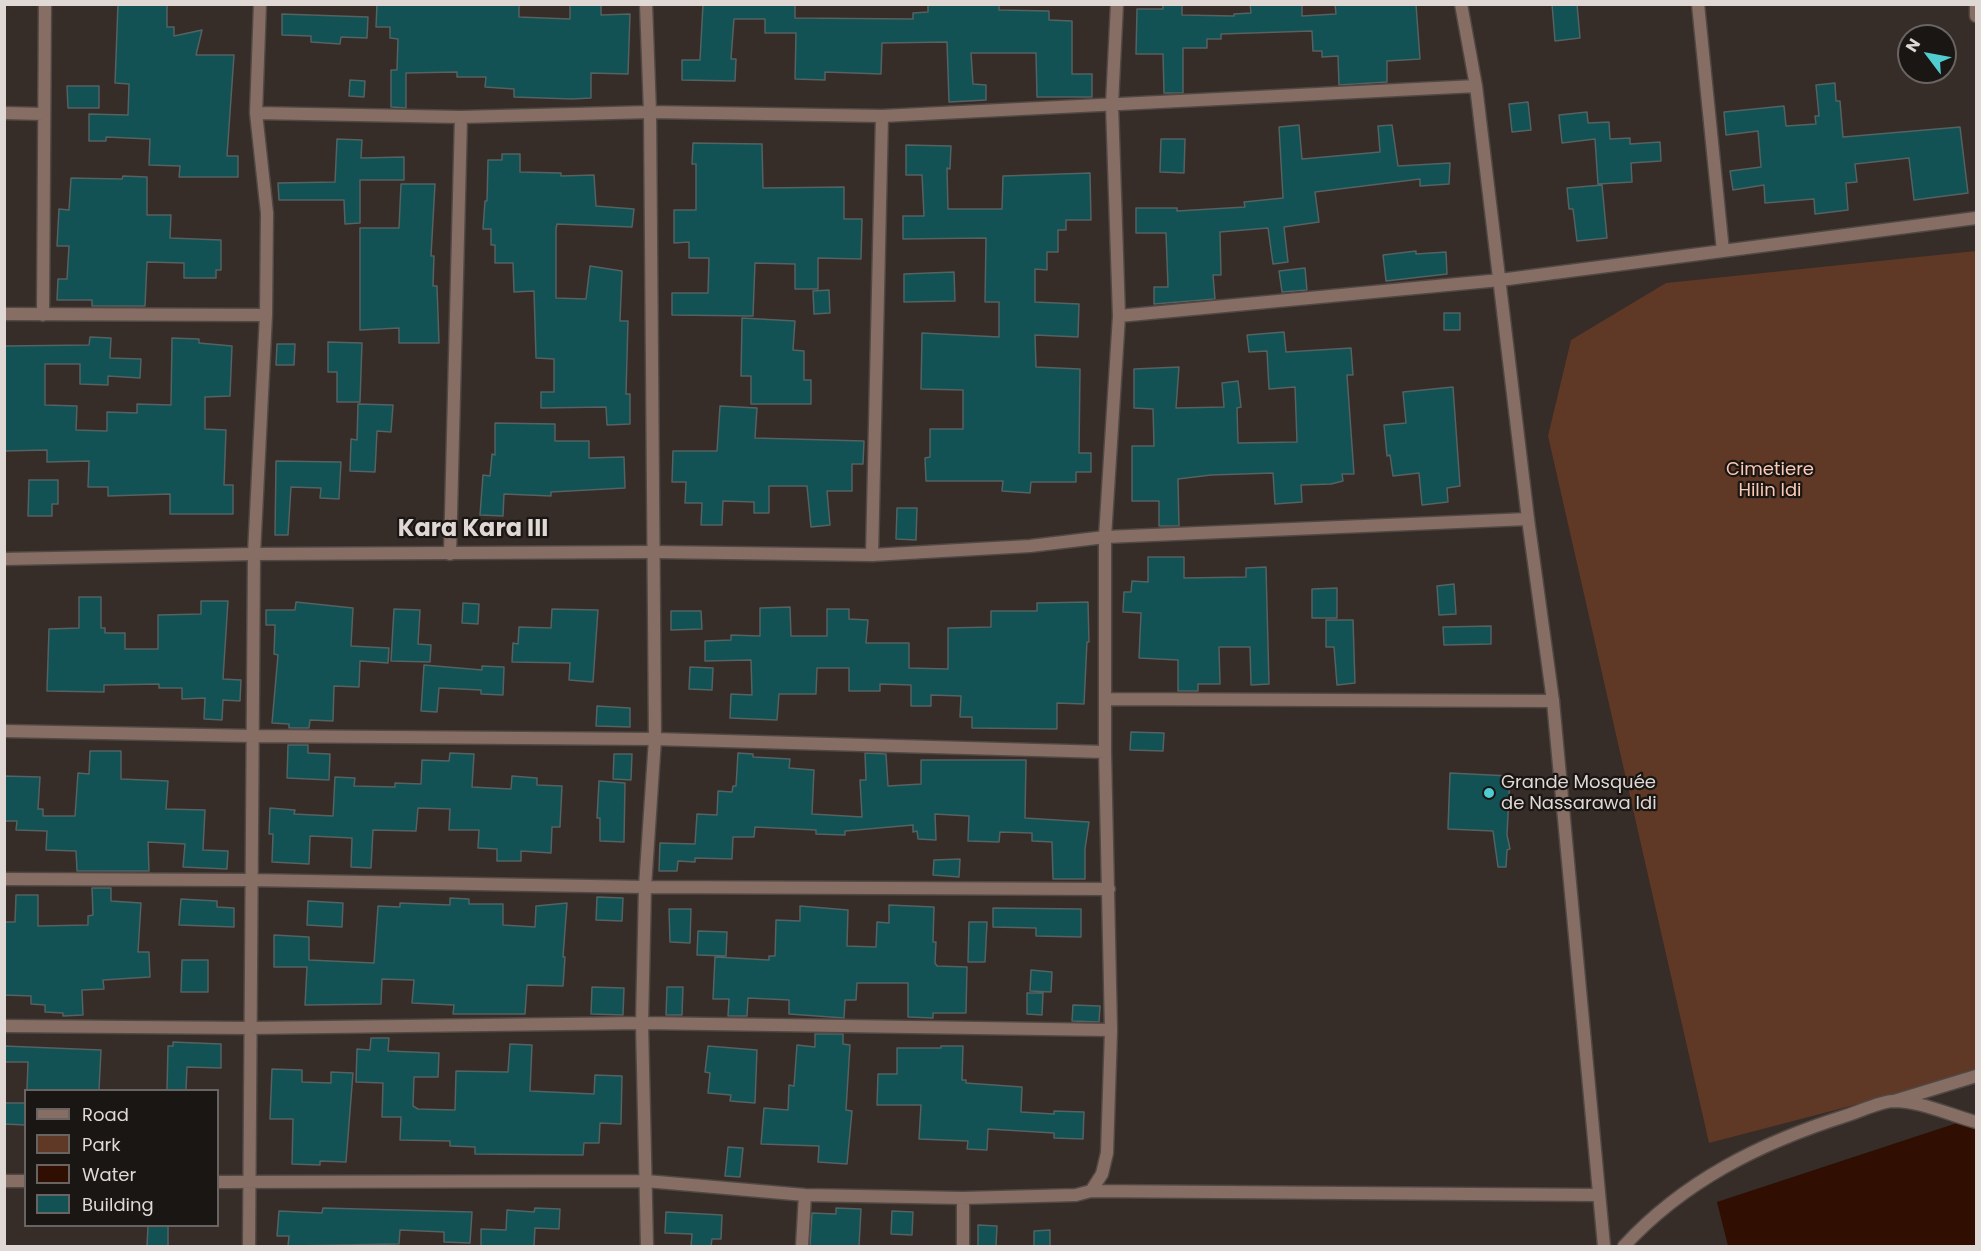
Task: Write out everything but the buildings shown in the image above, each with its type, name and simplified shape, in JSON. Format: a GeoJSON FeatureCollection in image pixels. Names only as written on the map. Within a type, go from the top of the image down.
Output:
{"type":"FeatureCollection","features":[{"type":"Feature","properties":{"kind":"street"},"geometry":{"type":"LineString","coordinates":[[43,315],[45,4]]}},
{"type":"Feature","properties":{"kind":"street"},"geometry":{"type":"LineString","coordinates":[[249,1246],[254,554],[266,315],[267,213],[256,113],[260,4]]}},
{"type":"Feature","properties":{"kind":"street"},"geometry":{"type":"LineString","coordinates":[[646,4],[650,111],[655,552],[655,739],[645,887],[642,1023],[647,1246]]}},
{"type":"Feature","properties":{"kind":"street"},"geometry":{"type":"LineString","coordinates":[[1091,1191],[1102,1174],[1107,1153],[1111,1030],[1105,752],[1107,699],[1105,537],[1119,316],[1112,104],[1117,4]]}},
{"type":"Feature","properties":{"kind":"street"},"geometry":{"type":"LineString","coordinates":[[1461,4],[1476,86],[1528,519],[1553,701],[1604,1246]]}},
{"type":"Feature","properties":{"kind":"street"},"geometry":{"type":"LineString","coordinates":[[1698,4],[1723,251]]}},
{"type":"Feature","properties":{"kind":"street"},"geometry":{"type":"LineString","coordinates":[[1976,4],[1977,16]]}},
{"type":"Feature","properties":{"kind":"street"},"geometry":{"type":"LineString","coordinates":[[256,113],[461,117],[650,111],[882,116],[1476,86]]}},
{"type":"Feature","properties":{"kind":"street"},"geometry":{"type":"LineString","coordinates":[[4,113],[44,114]]}},
{"type":"Feature","properties":{"kind":"street"},"geometry":{"type":"LineString","coordinates":[[872,555],[882,116]]}},
{"type":"Feature","properties":{"kind":"street"},"geometry":{"type":"LineString","coordinates":[[450,554],[461,117]]}},
{"type":"Feature","properties":{"kind":"street"},"geometry":{"type":"LineString","coordinates":[[1119,316],[1500,279],[1977,218]]}},
{"type":"Feature","properties":{"kind":"street"},"geometry":{"type":"LineString","coordinates":[[4,314],[266,315]]}},
{"type":"Feature","properties":{"kind":"street"},"geometry":{"type":"LineString","coordinates":[[4,559],[254,554],[655,552],[872,555],[1030,546],[1105,537],[1528,519]]}},
{"type":"Feature","properties":{"kind":"street"},"geometry":{"type":"LineString","coordinates":[[1107,699],[1553,701]]}},
{"type":"Feature","properties":{"kind":"street"},"geometry":{"type":"LineString","coordinates":[[4,731],[253,736],[655,739],[1105,752]]}},
{"type":"Feature","properties":{"kind":"street"},"geometry":{"type":"LineString","coordinates":[[4,879],[250,880],[645,887],[1109,889]]}},
{"type":"Feature","properties":{"kind":"street"},"geometry":{"type":"LineString","coordinates":[[4,1026],[249,1028],[642,1023],[1111,1030]]}},
{"type":"Feature","properties":{"kind":"street"},"geometry":{"type":"LineString","coordinates":[[1624,1246],[1643,1225],[1689,1186],[1739,1159],[1818,1124],[1977,1076]]}},
{"type":"Feature","properties":{"kind":"street"},"geometry":{"type":"LineString","coordinates":[[1892,1101],[1942,1111],[1977,1122]]}},
{"type":"Feature","properties":{"kind":"street"},"geometry":{"type":"LineString","coordinates":[[4,1181],[24,1181]]}},
{"type":"Feature","properties":{"kind":"street"},"geometry":{"type":"LineString","coordinates":[[219,1182],[646,1181],[805,1195],[963,1198],[1076,1195],[1091,1191],[1599,1195]]}},
{"type":"Feature","properties":{"kind":"street"},"geometry":{"type":"LineString","coordinates":[[802,1246],[805,1195]]}},
{"type":"Feature","properties":{"kind":"street"},"geometry":{"type":"LineString","coordinates":[[963,1198],[963,1246]]}},
{"type":"Feature","properties":{"kind":"green space","name":"Cimetiere Hilin Idi"},"geometry":{"type":"Polygon","coordinates":[[[1976,251],[1976,1075],[1709,1143],[1548,436],[1571,340],[1666,283],[1976,251]]]}},
{"type":"Feature","properties":{"kind":"water"},"geometry":{"type":"Polygon","coordinates":[[[1957,1123],[1976,1128],[1976,1246],[1728,1246],[1717,1202],[1957,1123]]]}},
{"type":"Feature","properties":{"kind":"place","name":"Grande Mosquée de Nassarawa Idi"},"geometry":{"type":"Point","coordinates":[1489,793]}},
{"type":"Feature","properties":{"kind":"district","name":"Kara Kara III"},"geometry":{"type":"Point","coordinates":[473,530]}}]}
